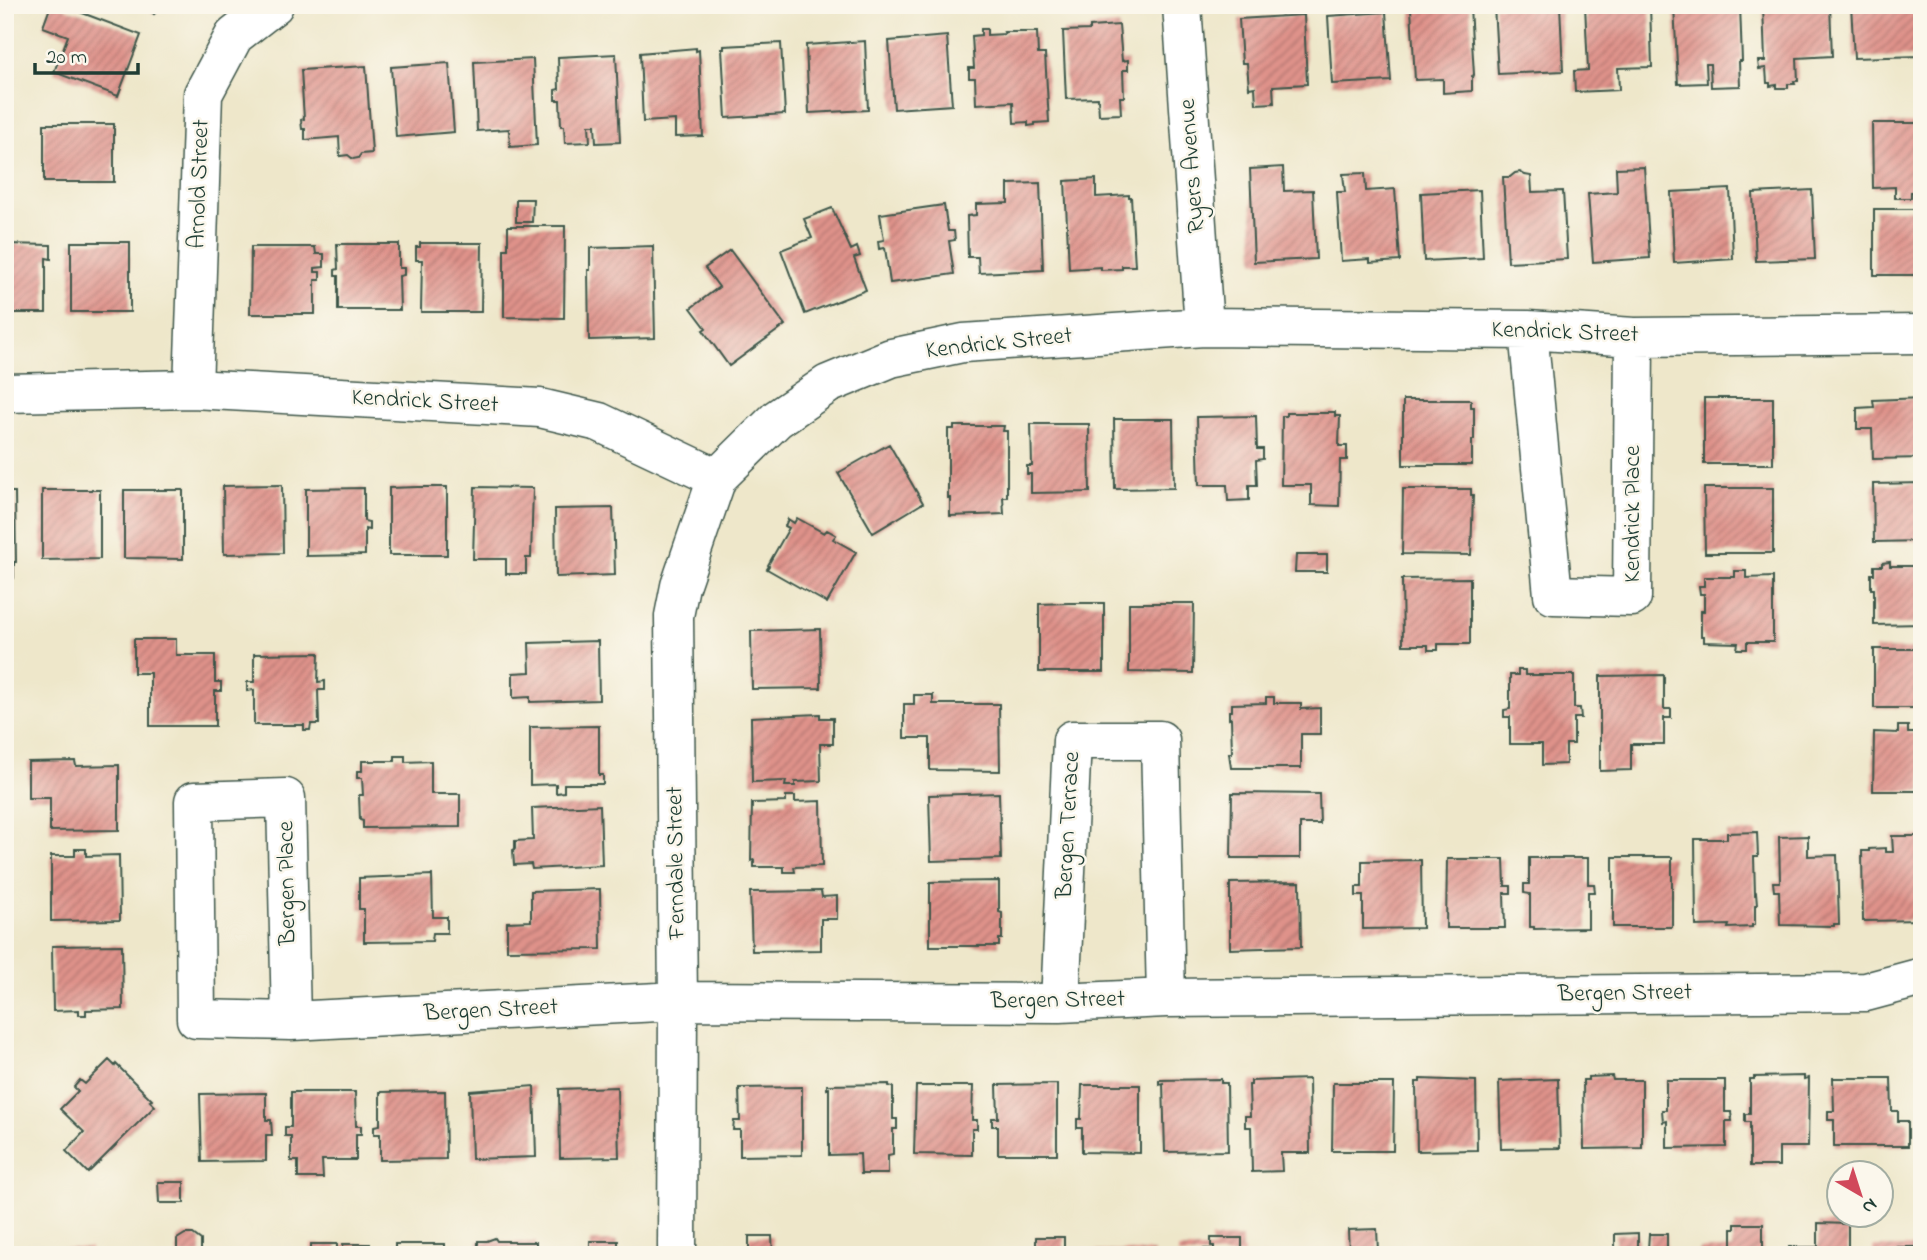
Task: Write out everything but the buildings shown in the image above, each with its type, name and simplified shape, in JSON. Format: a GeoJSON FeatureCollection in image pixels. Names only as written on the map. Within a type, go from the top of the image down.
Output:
{"type":"FeatureCollection","features":[{"type":"Feature","properties":{"kind":"street","name":"Arnold Street"},"geometry":{"type":"LineString","coordinates":[[193,389],[203,94],[234,36],[274,5]]}},
{"type":"Feature","properties":{"kind":"street","name":"Ryers Avenue"},"geometry":{"type":"LineString","coordinates":[[1182,5],[1204,327]]}},
{"type":"Feature","properties":{"kind":"street","name":"Kendrick Street"},"geometry":{"type":"LineString","coordinates":[[5,393],[193,389],[540,408],[600,422],[717,478],[777,419],[828,384],[891,358],[963,342],[1204,327],[1528,330],[1634,337],[1922,334]]}},
{"type":"Feature","properties":{"kind":"street","name":"Kendrick Place"},"geometry":{"type":"LineString","coordinates":[[1528,330],[1553,595],[1632,597],[1634,337]]}},
{"type":"Feature","properties":{"kind":"street","name":"Ferndale Street"},"geometry":{"type":"LineString","coordinates":[[677,1255],[678,1001],[674,616],[680,586],[717,478]]}},
{"type":"Feature","properties":{"kind":"street","name":"Bergen Terrace"},"geometry":{"type":"LineString","coordinates":[[1060,1003],[1072,740],[1160,740],[1166,998]]}},
{"type":"Feature","properties":{"kind":"street","name":"Bergen Place"},"geometry":{"type":"LineString","coordinates":[[197,1015],[194,801],[286,798],[291,1021]]}},
{"type":"Feature","properties":{"kind":"street","name":"Bergen Street"},"geometry":{"type":"LineString","coordinates":[[197,1015],[197,1019],[291,1021],[678,1001],[1060,1003],[1166,998],[1866,992],[1922,977]]}}]}
